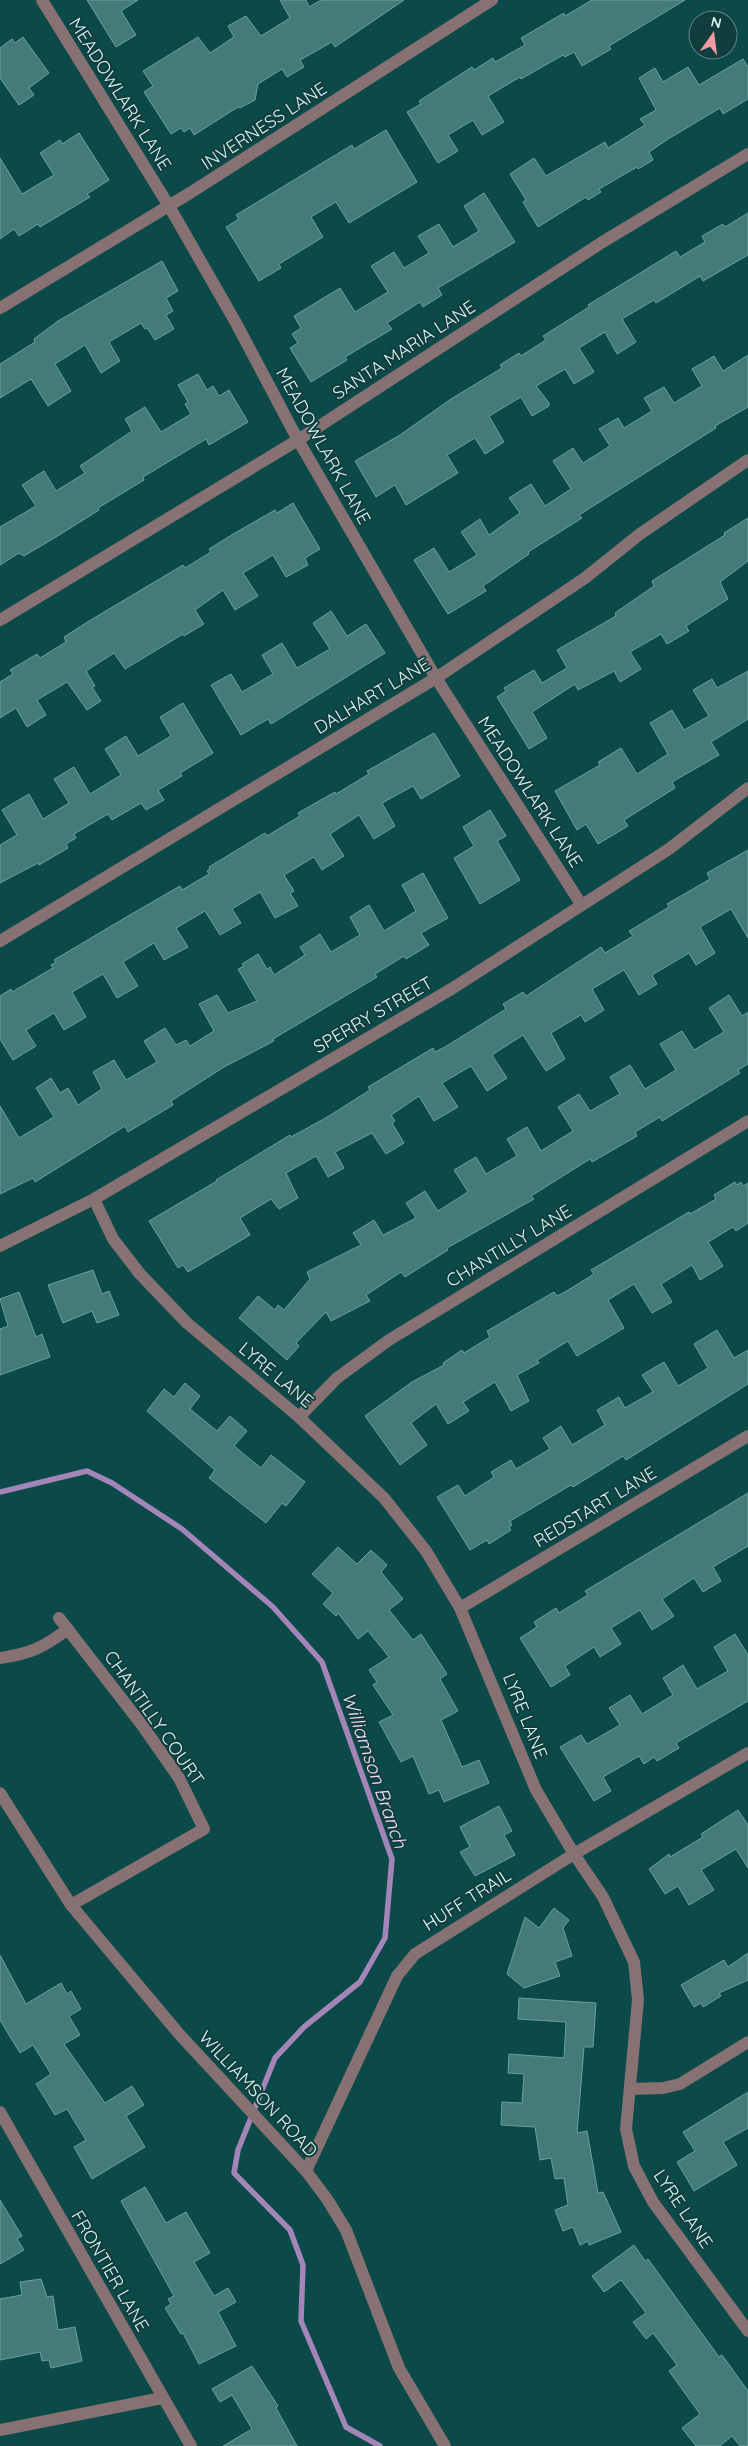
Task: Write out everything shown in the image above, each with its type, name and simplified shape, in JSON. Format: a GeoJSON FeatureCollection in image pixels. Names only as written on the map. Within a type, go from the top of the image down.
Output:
{"type":"FeatureCollection","features":[{"type":"Feature","properties":{"kind":"street","name":"MEADOWLARK LANE"},"geometry":{"type":"LineString","coordinates":[[42,0],[169,206],[236,323],[298,440],[436,678],[581,904]]}},
{"type":"Feature","properties":{"kind":"street","name":"INVERNESS LANE"},"geometry":{"type":"LineString","coordinates":[[0,308],[169,206],[492,0]]}},
{"type":"Feature","properties":{"kind":"street","name":"SANTA MARIA LANE"},"geometry":{"type":"LineString","coordinates":[[0,620],[298,440],[601,243],[748,154]]}},
{"type":"Feature","properties":{"kind":"street","name":"DALHART LANE"},"geometry":{"type":"LineString","coordinates":[[0,941],[436,678],[585,578],[640,534],[748,460]]}},
{"type":"Feature","properties":{"kind":"street","name":"SPERRY STREET"},"geometry":{"type":"LineString","coordinates":[[0,1246],[94,1199],[453,988],[669,849],[748,788]]}},
{"type":"Feature","properties":{"kind":"street","name":"CHANTILLY LANE"},"geometry":{"type":"LineString","coordinates":[[299,1417],[337,1378],[388,1340],[748,1121]]}},
{"type":"Feature","properties":{"kind":"street","name":"LYRE LANE"},"geometry":{"type":"LineString","coordinates":[[94,1199],[113,1239],[140,1274],[187,1323],[299,1417],[384,1498],[426,1551],[460,1608],[536,1790],[574,1854],[603,1897],[634,1962],[638,2000],[626,2129],[634,2166],[653,2202],[748,2330]]}},
{"type":"Feature","properties":{"kind":"street","name":"REDSTART LANE"},"geometry":{"type":"LineString","coordinates":[[460,1608],[748,1436]]}},
{"type":"Feature","properties":{"kind":"street","name":"CHANTILLY COURT"},"geometry":{"type":"LineString","coordinates":[[59,1618],[142,1725],[178,1778],[204,1828],[71,1905]]}},
{"type":"Feature","properties":{"kind":"street"},"geometry":{"type":"LineString","coordinates":[[0,1658],[24,1654],[44,1647],[68,1629]]}},
{"type":"Feature","properties":{"kind":"street","name":"HUFF TRAIL"},"geometry":{"type":"LineString","coordinates":[[306,2171],[397,1976],[415,1954],[574,1854],[748,1753]]}},
{"type":"Feature","properties":{"kind":"street","name":"WILLIAMSON ROAD"},"geometry":{"type":"LineString","coordinates":[[0,1794],[71,1905],[180,2035],[239,2101],[306,2171],[327,2199],[346,2230],[399,2368],[445,2446]]}},
{"type":"Feature","properties":{"kind":"street"},"geometry":{"type":"LineString","coordinates":[[630,2089],[663,2088],[680,2084],[748,2042]]}},
{"type":"Feature","properties":{"kind":"street","name":"FRONTIER LANE"},"geometry":{"type":"LineString","coordinates":[[0,2112],[191,2446]]}},
{"type":"Feature","properties":{"kind":"street"},"geometry":{"type":"LineString","coordinates":[[0,2430],[162,2398]]}},
{"type":"Feature","properties":{"kind":"building"},"geometry":{"type":"Polygon","coordinates":[[[87,0],[138,0],[121,11],[136,35],[116,47],[87,0]]]}},
{"type":"Feature","properties":{"kind":"building"},"geometry":{"type":"Polygon","coordinates":[[[280,0],[306,0],[309,7],[321,0],[404,0],[335,47],[332,42],[300,60],[304,67],[287,77],[282,69],[258,84],[255,100],[240,108],[238,107],[194,135],[190,128],[184,132],[181,128],[171,134],[144,92],[153,86],[143,71],[198,37],[210,53],[234,37],[228,26],[246,16],[261,36],[290,18],[280,0]]]}},
{"type":"Feature","properties":{"kind":"building"},"geometry":{"type":"Polygon","coordinates":[[[592,0],[685,0],[609,46],[611,49],[582,66],[574,52],[565,57],[563,55],[488,96],[504,122],[482,135],[473,120],[448,135],[458,151],[438,163],[407,112],[421,104],[419,101],[472,67],[474,70],[493,58],[495,62],[525,45],[521,38],[564,13],[565,16],[592,0]]]}},
{"type":"Feature","properties":{"kind":"building"},"geometry":{"type":"Polygon","coordinates":[[[23,37],[49,73],[29,88],[34,95],[19,105],[0,78],[0,48],[12,39],[15,43],[23,37]]]}},
{"type":"Feature","properties":{"kind":"building"},"geometry":{"type":"Polygon","coordinates":[[[743,59],[748,67],[748,99],[723,114],[720,108],[668,139],[649,152],[653,160],[599,189],[601,192],[588,200],[586,197],[538,227],[523,202],[526,200],[510,174],[534,158],[546,176],[605,142],[608,148],[645,125],[640,119],[656,110],[639,78],[655,68],[663,82],[688,67],[699,85],[743,59]]]}},
{"type":"Feature","properties":{"kind":"building"},"geometry":{"type":"Polygon","coordinates":[[[386,130],[417,182],[349,223],[336,202],[311,217],[323,237],[279,264],[281,268],[259,281],[226,227],[239,219],[236,215],[352,145],[354,149],[386,130]]]}},
{"type":"Feature","properties":{"kind":"building"},"geometry":{"type":"Polygon","coordinates":[[[79,133],[109,180],[87,194],[90,197],[40,227],[38,224],[19,236],[14,229],[0,239],[0,158],[22,194],[54,175],[40,153],[60,140],[62,144],[79,133]]]}},
{"type":"Feature","properties":{"kind":"building"},"geometry":{"type":"Polygon","coordinates":[[[484,193],[515,242],[438,288],[442,295],[423,307],[420,302],[387,323],[392,329],[345,357],[347,360],[311,382],[290,348],[298,343],[292,334],[301,328],[294,316],[340,288],[355,312],[388,292],[371,266],[394,252],[404,268],[429,253],[418,236],[439,224],[453,247],[479,231],[464,206],[484,193]]]}},
{"type":"Feature","properties":{"kind":"building"},"geometry":{"type":"Polygon","coordinates":[[[748,213],[748,255],[703,281],[700,276],[656,303],[654,300],[622,319],[636,342],[617,354],[605,332],[579,348],[594,372],[574,384],[565,369],[536,386],[549,403],[549,406],[532,416],[521,397],[489,416],[504,442],[485,454],[475,438],[447,455],[458,473],[406,505],[395,485],[376,497],[355,461],[400,435],[451,399],[502,368],[500,365],[519,353],[521,356],[546,340],[543,336],[589,307],[588,305],[676,251],[680,257],[705,242],[702,236],[723,224],[725,227],[748,213]]]}},
{"type":"Feature","properties":{"kind":"building"},"geometry":{"type":"Polygon","coordinates":[[[162,261],[178,291],[166,298],[173,311],[166,315],[174,329],[155,340],[141,323],[109,342],[120,361],[101,373],[85,345],[55,364],[71,391],[48,406],[31,379],[0,398],[0,364],[35,342],[34,339],[58,321],[162,261]]]}},
{"type":"Feature","properties":{"kind":"building"},"geometry":{"type":"Polygon","coordinates":[[[748,355],[748,407],[715,426],[716,428],[579,515],[582,518],[528,552],[529,554],[483,586],[486,591],[448,614],[414,560],[434,548],[449,572],[477,555],[461,532],[480,519],[489,535],[520,513],[509,498],[531,484],[545,506],[571,489],[553,461],[573,448],[583,463],[610,446],[599,429],[618,418],[624,428],[652,411],[644,398],[664,387],[674,403],[702,386],[692,369],[714,356],[723,371],[748,355]]]}},
{"type":"Feature","properties":{"kind":"building"},"geometry":{"type":"Polygon","coordinates":[[[198,374],[207,390],[213,386],[219,396],[229,390],[248,422],[209,445],[206,439],[143,477],[144,480],[98,508],[99,510],[56,537],[24,556],[19,553],[0,565],[0,527],[36,506],[22,485],[44,471],[56,491],[85,473],[80,466],[132,431],[125,419],[145,407],[161,432],[191,414],[185,404],[188,402],[178,385],[198,374]]]}},
{"type":"Feature","properties":{"kind":"building"},"geometry":{"type":"Polygon","coordinates":[[[293,503],[320,549],[305,558],[308,565],[286,577],[273,555],[243,573],[258,596],[235,610],[223,590],[195,610],[204,624],[184,636],[183,634],[125,669],[114,653],[86,671],[95,686],[92,687],[101,701],[87,710],[67,682],[37,700],[46,715],[27,727],[16,708],[0,718],[0,682],[13,674],[10,670],[37,654],[40,658],[66,642],[64,637],[89,621],[183,565],[185,568],[211,552],[209,549],[235,533],[275,510],[277,513],[293,503]]]}},
{"type":"Feature","properties":{"kind":"building"},"geometry":{"type":"Polygon","coordinates":[[[748,518],[748,561],[720,582],[728,599],[686,626],[689,631],[667,644],[661,634],[630,652],[641,669],[620,682],[614,671],[578,690],[575,684],[532,712],[547,738],[529,749],[497,697],[506,691],[504,688],[534,670],[542,683],[567,668],[557,650],[616,616],[615,613],[654,586],[652,581],[725,535],[724,533],[748,518]]]}},
{"type":"Feature","properties":{"kind":"building"},"geometry":{"type":"Polygon","coordinates":[[[331,611],[347,636],[366,624],[385,653],[271,724],[268,719],[241,735],[211,685],[231,674],[242,692],[273,674],[262,655],[282,643],[297,668],[330,649],[313,623],[331,611]]]}},
{"type":"Feature","properties":{"kind":"building"},"geometry":{"type":"Polygon","coordinates":[[[748,671],[748,719],[711,742],[719,755],[672,782],[675,788],[624,820],[628,826],[598,844],[586,824],[577,830],[555,791],[600,765],[598,762],[621,748],[637,774],[668,754],[650,723],[672,710],[684,730],[709,716],[693,690],[712,679],[717,688],[748,671]]]}},
{"type":"Feature","properties":{"kind":"building"},"geometry":{"type":"Polygon","coordinates":[[[183,703],[213,753],[180,773],[182,776],[158,790],[164,800],[146,810],[141,803],[112,820],[108,814],[74,834],[76,838],[66,844],[68,848],[39,865],[38,863],[0,883],[0,845],[17,835],[2,810],[29,794],[43,819],[69,803],[54,779],[74,767],[90,794],[121,775],[105,749],[126,736],[138,756],[171,736],[160,717],[183,703]]]}},
{"type":"Feature","properties":{"kind":"building"},"geometry":{"type":"Polygon","coordinates":[[[434,733],[460,776],[421,799],[413,786],[382,803],[395,826],[374,839],[359,815],[330,834],[344,856],[322,870],[314,857],[284,875],[294,891],[290,893],[298,906],[275,918],[260,892],[232,909],[241,923],[220,935],[205,911],[176,928],[188,947],[164,960],[154,943],[123,962],[138,986],[117,998],[103,974],[72,992],[86,1017],[64,1030],[54,1013],[26,1030],[36,1046],[13,1060],[0,1039],[0,996],[11,989],[12,992],[53,968],[51,965],[56,962],[54,960],[123,919],[180,886],[182,890],[209,874],[207,871],[210,869],[209,867],[265,833],[267,836],[300,816],[298,813],[335,792],[336,794],[369,774],[367,771],[434,733]]]}},
{"type":"Feature","properties":{"kind":"building"},"geometry":{"type":"Polygon","coordinates":[[[490,810],[506,836],[497,841],[520,880],[480,904],[454,858],[474,846],[463,827],[490,810]]]}},
{"type":"Feature","properties":{"kind":"building"},"geometry":{"type":"Polygon","coordinates":[[[748,850],[748,938],[731,909],[700,927],[715,953],[696,965],[689,953],[652,975],[657,984],[639,995],[624,970],[592,989],[604,1010],[585,1022],[581,1015],[551,1033],[565,1059],[546,1071],[523,1035],[492,1055],[507,1078],[487,1091],[471,1066],[442,1083],[458,1107],[434,1121],[419,1096],[391,1115],[395,1121],[392,1123],[404,1143],[386,1154],[372,1133],[335,1152],[344,1168],[328,1177],[316,1156],[286,1173],[298,1198],[279,1209],[271,1199],[240,1218],[250,1235],[188,1272],[183,1265],[178,1268],[149,1221],[290,1135],[291,1137],[329,1116],[370,1090],[368,1087],[433,1048],[435,1052],[445,1047],[506,1009],[503,1004],[523,992],[526,996],[601,947],[605,953],[633,936],[629,931],[669,907],[667,904],[710,879],[707,873],[748,850]]]}},
{"type":"Feature","properties":{"kind":"building"},"geometry":{"type":"Polygon","coordinates":[[[423,873],[448,918],[421,933],[429,945],[406,959],[404,956],[375,974],[377,977],[273,1039],[274,1041],[224,1067],[171,1101],[173,1105],[128,1132],[125,1126],[35,1182],[33,1178],[0,1194],[0,1106],[19,1138],[54,1117],[36,1088],[51,1078],[60,1093],[68,1088],[78,1105],[102,1089],[93,1072],[114,1060],[126,1080],[157,1062],[144,1041],[165,1028],[176,1045],[186,1040],[190,1046],[214,1031],[199,1004],[217,995],[228,1013],[257,1001],[238,969],[244,966],[242,964],[258,954],[267,969],[270,967],[274,975],[305,955],[300,947],[320,934],[331,952],[360,935],[350,917],[369,905],[384,931],[416,911],[402,885],[423,873]]]}},
{"type":"Feature","properties":{"kind":"building"},"geometry":{"type":"Polygon","coordinates":[[[729,995],[742,1016],[748,1012],[748,1064],[738,1070],[740,1073],[662,1121],[660,1117],[635,1132],[637,1136],[592,1162],[590,1159],[531,1196],[534,1199],[447,1248],[448,1250],[405,1277],[401,1272],[366,1295],[370,1301],[331,1321],[326,1312],[296,1343],[299,1346],[287,1360],[239,1318],[258,1296],[275,1310],[278,1305],[284,1310],[310,1279],[307,1272],[361,1245],[353,1233],[374,1220],[383,1235],[416,1218],[406,1203],[425,1191],[438,1211],[468,1192],[454,1170],[476,1157],[486,1174],[517,1156],[507,1139],[527,1127],[541,1151],[573,1131],[558,1107],[579,1094],[590,1111],[620,1094],[610,1077],[630,1065],[645,1089],[676,1070],[660,1044],[682,1031],[694,1050],[724,1032],[709,1008],[729,995]]]}},
{"type":"Feature","properties":{"kind":"building"},"geometry":{"type":"Polygon","coordinates":[[[735,1182],[737,1185],[741,1182],[743,1186],[748,1183],[748,1223],[736,1231],[733,1227],[708,1242],[723,1266],[700,1280],[692,1265],[661,1284],[672,1302],[652,1313],[634,1284],[608,1300],[624,1328],[577,1356],[568,1341],[537,1360],[539,1363],[517,1375],[529,1401],[511,1411],[495,1382],[463,1402],[469,1411],[448,1424],[436,1404],[411,1423],[427,1445],[400,1465],[365,1416],[412,1382],[444,1365],[443,1363],[462,1350],[464,1353],[490,1337],[487,1331],[554,1292],[557,1296],[565,1292],[594,1274],[591,1270],[689,1212],[690,1214],[716,1199],[714,1195],[735,1182]]]}},
{"type":"Feature","properties":{"kind":"building"},"geometry":{"type":"Polygon","coordinates":[[[93,1270],[102,1294],[109,1291],[119,1315],[97,1323],[92,1311],[63,1323],[48,1285],[93,1270]]]}},
{"type":"Feature","properties":{"kind":"building"},"geometry":{"type":"Polygon","coordinates":[[[19,1292],[36,1337],[42,1334],[50,1357],[0,1375],[0,1329],[8,1326],[0,1299],[19,1292]]]}},
{"type":"Feature","properties":{"kind":"building"},"geometry":{"type":"Polygon","coordinates":[[[717,1330],[734,1358],[748,1350],[748,1384],[626,1460],[623,1456],[573,1487],[571,1485],[510,1521],[512,1525],[509,1527],[511,1530],[489,1544],[487,1540],[470,1550],[437,1497],[458,1485],[465,1496],[494,1477],[491,1472],[511,1460],[516,1469],[550,1449],[543,1438],[561,1426],[572,1445],[605,1425],[597,1410],[619,1397],[625,1408],[653,1392],[642,1375],[664,1362],[678,1386],[708,1368],[694,1344],[717,1330]]]}},
{"type":"Feature","properties":{"kind":"building"},"geometry":{"type":"Polygon","coordinates":[[[185,1383],[200,1396],[190,1409],[217,1431],[230,1416],[247,1431],[234,1446],[261,1468],[271,1455],[305,1482],[286,1506],[282,1503],[266,1523],[209,1478],[215,1470],[147,1411],[164,1389],[174,1397],[185,1383]]]}},
{"type":"Feature","properties":{"kind":"building"},"geometry":{"type":"Polygon","coordinates":[[[748,1493],[748,1546],[713,1567],[721,1581],[703,1592],[694,1578],[662,1599],[674,1616],[652,1630],[640,1610],[611,1628],[621,1644],[600,1657],[594,1647],[565,1666],[570,1675],[551,1687],[520,1638],[537,1627],[534,1622],[556,1608],[559,1613],[588,1595],[585,1591],[748,1493]]]}},
{"type":"Feature","properties":{"kind":"building"},"geometry":{"type":"Polygon","coordinates":[[[338,1547],[357,1564],[371,1550],[387,1565],[381,1572],[403,1599],[389,1610],[413,1640],[421,1634],[447,1674],[440,1679],[458,1711],[441,1720],[462,1767],[479,1760],[489,1783],[444,1802],[439,1790],[429,1794],[413,1756],[401,1762],[379,1722],[393,1715],[373,1685],[377,1682],[369,1670],[389,1657],[368,1631],[358,1639],[338,1613],[336,1616],[323,1604],[333,1593],[312,1574],[338,1547]]]}},
{"type":"Feature","properties":{"kind":"building"},"geometry":{"type":"Polygon","coordinates":[[[735,1634],[748,1655],[748,1701],[676,1743],[679,1748],[657,1761],[654,1757],[644,1764],[639,1756],[603,1777],[611,1791],[594,1801],[560,1747],[581,1735],[587,1744],[620,1725],[609,1708],[630,1695],[642,1714],[673,1695],[663,1678],[683,1665],[697,1689],[728,1671],[714,1647],[735,1634]]]}},
{"type":"Feature","properties":{"kind":"building"},"geometry":{"type":"Polygon","coordinates":[[[499,1806],[512,1831],[504,1835],[515,1855],[475,1876],[460,1852],[470,1847],[460,1827],[499,1806]]]}},
{"type":"Feature","properties":{"kind":"building"},"geometry":{"type":"Polygon","coordinates":[[[738,1810],[748,1825],[748,1868],[736,1849],[701,1870],[714,1890],[689,1905],[678,1886],[665,1894],[649,1869],[669,1854],[670,1857],[703,1837],[701,1834],[738,1810]]]}},
{"type":"Feature","properties":{"kind":"building"},"geometry":{"type":"Polygon","coordinates":[[[554,1908],[569,1920],[563,1928],[572,1956],[555,1962],[560,1976],[524,1988],[507,1974],[525,1917],[539,1928],[554,1908]]]}},
{"type":"Feature","properties":{"kind":"building"},"geometry":{"type":"Polygon","coordinates":[[[748,1953],[748,1980],[719,1993],[721,1996],[703,2007],[701,2003],[694,2007],[681,1985],[724,1960],[728,1967],[748,1953]]]}},
{"type":"Feature","properties":{"kind":"building"},"geometry":{"type":"Polygon","coordinates":[[[0,1955],[26,2004],[61,1983],[67,1994],[71,1991],[81,2009],[69,2016],[80,2035],[64,2044],[105,2103],[132,2086],[144,2105],[126,2116],[145,2147],[92,2179],[74,2147],[86,2140],[67,2109],[55,2115],[36,2084],[51,2074],[33,2045],[20,2053],[0,2020],[0,1955]]]}},
{"type":"Feature","properties":{"kind":"building"},"geometry":{"type":"Polygon","coordinates":[[[519,1998],[596,2003],[593,2047],[584,2047],[577,2133],[587,2131],[598,2193],[603,2192],[621,2232],[589,2245],[588,2241],[580,2245],[573,2227],[563,2231],[555,2210],[568,2205],[564,2178],[555,2179],[551,2158],[540,2160],[535,2127],[501,2125],[502,2102],[522,2103],[524,2074],[508,2073],[509,2054],[564,2058],[566,2022],[518,2019],[519,1998]]]}},
{"type":"Feature","properties":{"kind":"building"},"geometry":{"type":"Polygon","coordinates":[[[748,2092],[748,2128],[723,2142],[737,2165],[694,2191],[677,2162],[695,2151],[683,2132],[748,2092]]]}},
{"type":"Feature","properties":{"kind":"building"},"geometry":{"type":"Polygon","coordinates":[[[145,2187],[166,2223],[186,2212],[210,2253],[194,2262],[214,2296],[228,2288],[236,2302],[218,2312],[236,2346],[199,2364],[183,2333],[181,2334],[165,2308],[171,2304],[168,2299],[174,2296],[121,2201],[145,2187]]]}},
{"type":"Feature","properties":{"kind":"building"},"geometry":{"type":"Polygon","coordinates":[[[0,2200],[22,2236],[17,2239],[24,2250],[0,2264],[0,2200]]]}},
{"type":"Feature","properties":{"kind":"building"},"geometry":{"type":"Polygon","coordinates":[[[634,2245],[645,2261],[648,2259],[719,2357],[722,2355],[748,2391],[748,2446],[740,2446],[732,2436],[720,2446],[696,2446],[682,2428],[700,2414],[669,2371],[677,2365],[653,2333],[646,2339],[633,2322],[646,2313],[621,2280],[604,2292],[592,2276],[634,2245]]]}},
{"type":"Feature","properties":{"kind":"building"},"geometry":{"type":"Polygon","coordinates":[[[41,2279],[47,2297],[53,2296],[58,2330],[75,2327],[82,2361],[51,2368],[49,2360],[42,2361],[40,2352],[0,2360],[0,2299],[22,2295],[20,2282],[41,2279]]]}},
{"type":"Feature","properties":{"kind":"building"},"geometry":{"type":"Polygon","coordinates":[[[252,2366],[278,2406],[276,2408],[297,2446],[223,2446],[252,2429],[232,2395],[220,2402],[212,2389],[252,2366]]]}},
{"type":"Feature","properties":{"kind":"waterway","name":"Williamson Branch"},"geometry":{"type":"LineString","coordinates":[[0,1492],[87,1471],[112,1483],[182,1529],[273,1607],[322,1662],[392,1859],[385,1938],[360,1982],[304,2027],[275,2058],[238,2150],[234,2173],[290,2230],[303,2265],[301,2321],[346,2427],[380,2446]]}}]}
